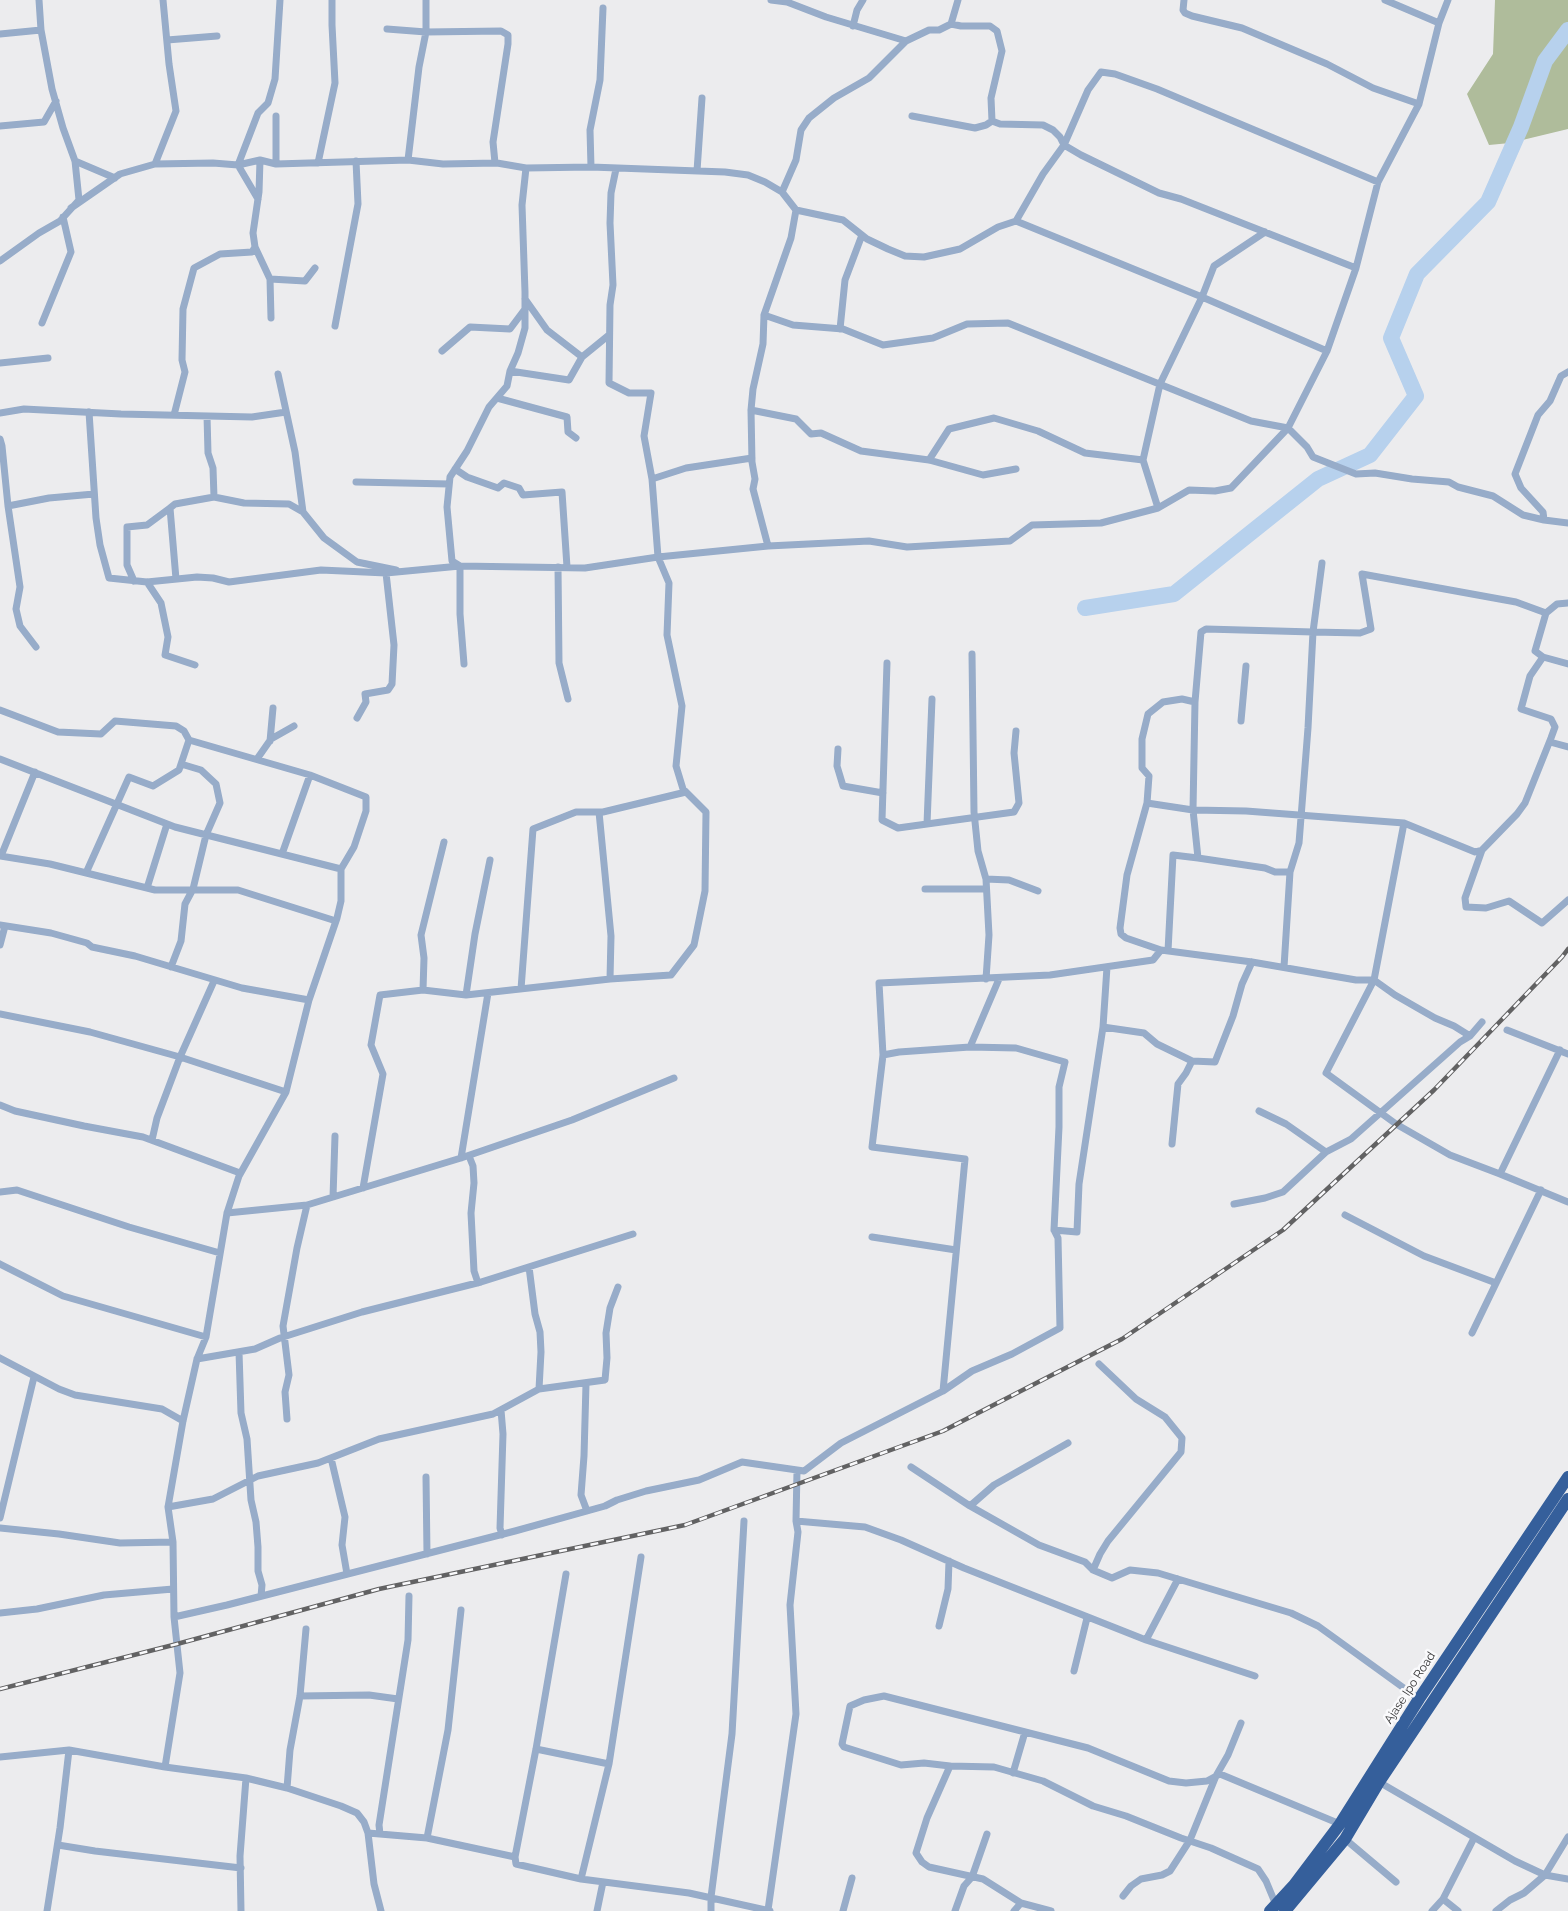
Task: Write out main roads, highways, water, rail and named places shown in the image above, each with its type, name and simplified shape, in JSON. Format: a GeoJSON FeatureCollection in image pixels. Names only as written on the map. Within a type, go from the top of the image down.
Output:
{"type":"FeatureCollection","features":[{"type":"Feature","properties":{"kind":"highway","name":"Ajase Ipo Road"},"geometry":{"type":"LineString","coordinates":[[1277,1909],[1340,1824],[1419,1699],[1568,1477]]}},
{"type":"Feature","properties":{"kind":"highway"},"geometry":{"type":"LineString","coordinates":[[1277,1909],[1345,1839],[1379,1782],[1568,1499]]}},
{"type":"Feature","properties":{"kind":"waterway"},"geometry":{"type":"LineString","coordinates":[[1085,608],[1174,594],[1318,479],[1370,455],[1416,396],[1391,338],[1417,274],[1488,202],[1521,127],[1545,61],[1568,30]]}},
{"type":"Feature","properties":{"kind":"railway"},"geometry":{"type":"LineString","coordinates":[[0,1689],[177,1644],[379,1589],[685,1525],[943,1431],[1122,1339],[1283,1230],[1434,1090],[1568,949]]}}]}
